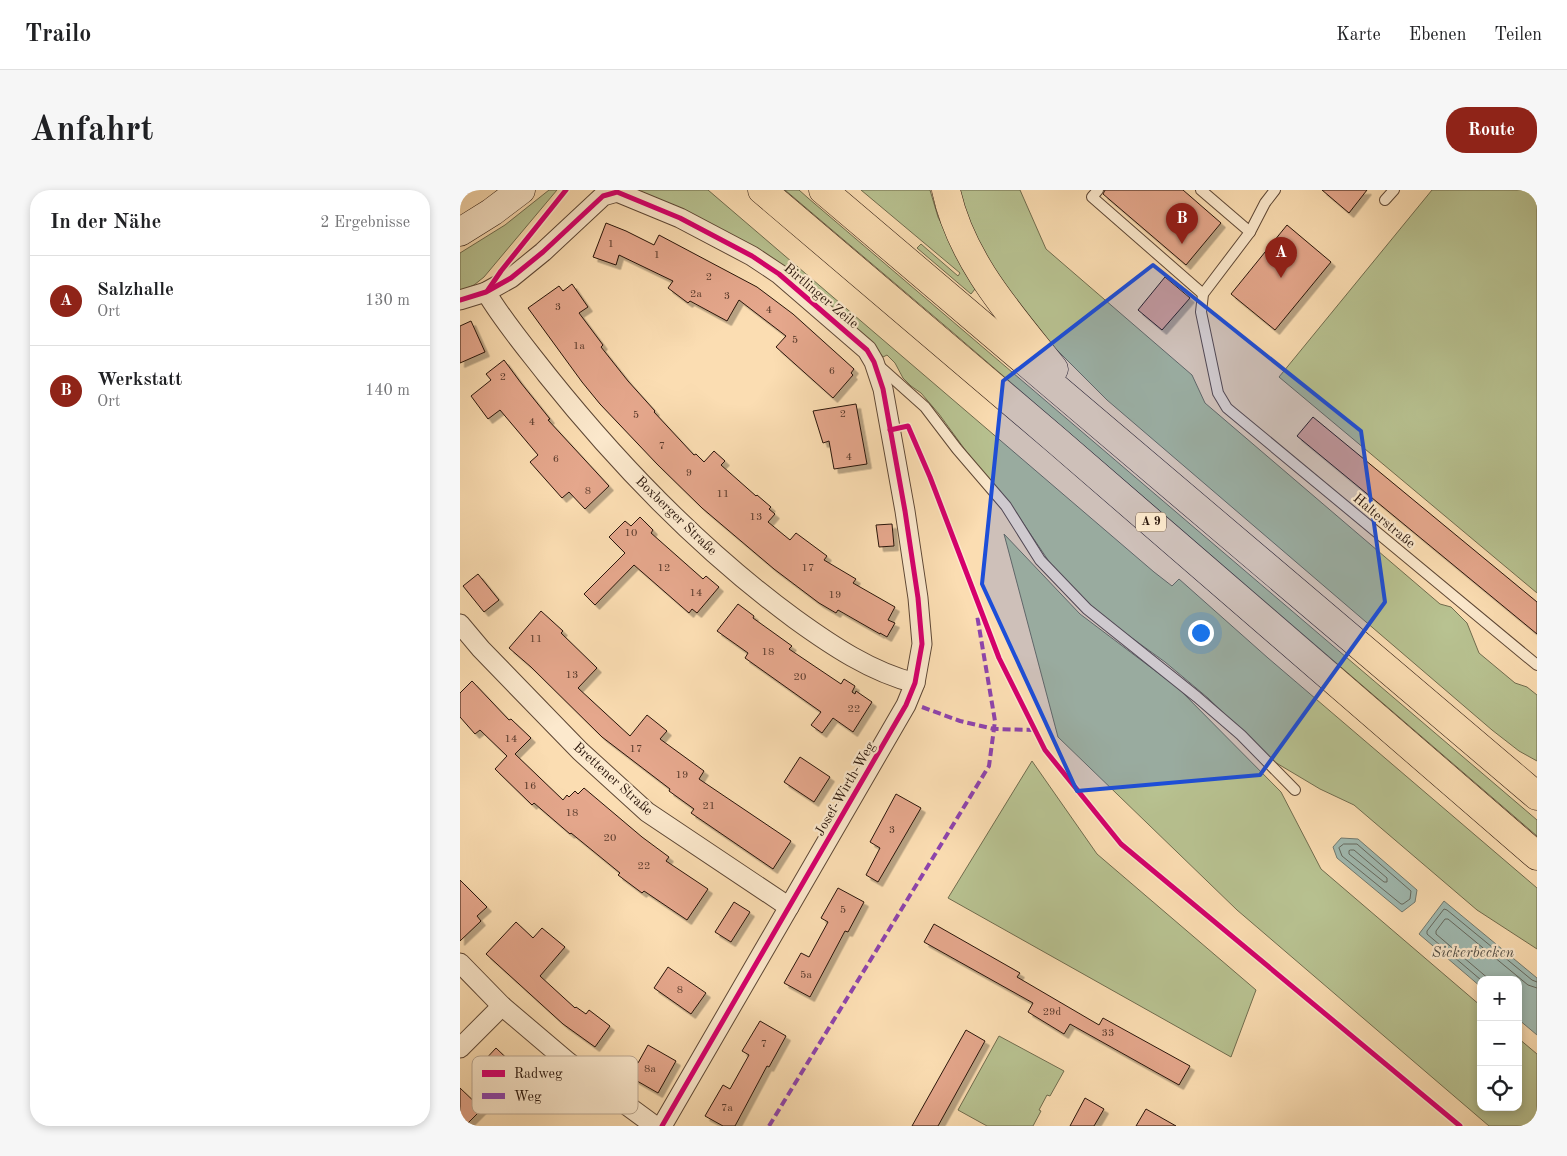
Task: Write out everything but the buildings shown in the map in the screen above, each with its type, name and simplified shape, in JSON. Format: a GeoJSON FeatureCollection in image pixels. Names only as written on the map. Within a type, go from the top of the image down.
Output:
{"type":"FeatureCollection","features":[{"type":"Feature","properties":{"kind":"highway","name":"A 9"},"geometry":{"type":"LineString","coordinates":[[762,190],[1056,440],[1537,856]]}},
{"type":"Feature","properties":{"kind":"highway"},"geometry":{"type":"LineString","coordinates":[[823,190],[1537,796]]}},
{"type":"Feature","properties":{"kind":"highway"},"geometry":{"type":"LineString","coordinates":[[946,190],[949,206],[967,249],[993,293],[1054,369],[1074,402]]}},
{"type":"Feature","properties":{"kind":"main road"},"geometry":{"type":"LineString","coordinates":[[460,232],[492,212],[520,190]]}},
{"type":"Feature","properties":{"kind":"street","name":"Birtlinger Zeile"},"geometry":{"type":"LineString","coordinates":[[486,292],[511,278],[527,266],[603,196],[617,192],[629,196],[680,218],[752,256],[779,274],[816,304],[867,350],[874,362],[882,389],[890,430]]}},
{"type":"Feature","properties":{"kind":"street"},"geometry":{"type":"LineString","coordinates":[[460,300],[486,292]]}},
{"type":"Feature","properties":{"kind":"street","name":"Boxberger Straße"},"geometry":{"type":"LineString","coordinates":[[486,292],[530,353],[608,448],[639,481],[728,566],[767,598],[832,643],[886,674],[915,683]]}},
{"type":"Feature","properties":{"kind":"street","name":"Josef-Wirth-Weg"},"geometry":{"type":"LineString","coordinates":[[662,1126],[906,705],[915,683],[922,644],[918,598],[890,430]]}},
{"type":"Feature","properties":{"kind":"street","name":"Brettener Straße"},"geometry":{"type":"LineString","coordinates":[[460,624],[481,649],[580,750],[647,812],[789,907]]}},
{"type":"Feature","properties":{"kind":"street"},"geometry":{"type":"LineString","coordinates":[[460,963],[502,1006],[561,1056]]}},
{"type":"Feature","properties":{"kind":"street"},"geometry":{"type":"LineString","coordinates":[[460,1048],[502,1006]]}},
{"type":"Feature","properties":{"kind":"street"},"geometry":{"type":"LineString","coordinates":[[638,1113],[655,1126]]}},
{"type":"Feature","properties":{"kind":"lane"},"geometry":{"type":"LineString","coordinates":[[1098,190],[1092,197],[1203,294],[1250,232],[1264,203],[1275,190]]}},
{"type":"Feature","properties":{"kind":"lane"},"geometry":{"type":"LineString","coordinates":[[1201,190],[1250,232]]}},
{"type":"Feature","properties":{"kind":"lane"},"geometry":{"type":"LineString","coordinates":[[1386,200],[1394,190]]}},
{"type":"Feature","properties":{"kind":"lane","name":"Halterstraße"},"geometry":{"type":"LineString","coordinates":[[1203,294],[1201,312],[1218,394],[1227,408],[1537,665]]}},
{"type":"Feature","properties":{"kind":"lane"},"geometry":{"type":"LineString","coordinates":[[874,362],[925,407],[957,449],[1006,506],[1040,560],[1087,609],[1197,697],[1241,735],[1295,790]]}},
{"type":"Feature","properties":{"kind":"highlighted area"},"geometry":{"type":"Polygon","coordinates":[[[1153,265],[1361,431],[1385,602],[1260,775],[1077,791],[982,584],[1003,381],[1153,265]]]}},
{"type":"Feature","properties":{"kind":"green space"},"geometry":{"type":"Polygon","coordinates":[[[549,190],[557,190],[484,277],[474,285],[460,291],[460,253],[505,225],[549,190]]]}},
{"type":"Feature","properties":{"kind":"green space"},"geometry":{"type":"Polygon","coordinates":[[[637,190],[708,190],[1154,572],[1172,586],[1179,579],[1268,658],[1537,888],[1537,949],[1477,910],[1354,805],[1320,789],[1273,761],[1208,698],[1080,596],[1052,566],[1017,514],[939,414],[921,393],[903,378],[895,363],[887,355],[883,357],[868,338],[786,270],[690,213],[637,190]]]}},
{"type":"Feature","properties":{"kind":"green space"},"geometry":{"type":"Polygon","coordinates":[[[785,190],[799,190],[1537,820],[1537,836],[950,330],[785,190]]]}},
{"type":"Feature","properties":{"kind":"green space"},"geometry":{"type":"Polygon","coordinates":[[[861,190],[930,190],[938,217],[975,289],[971,294],[917,248],[921,244],[958,276],[960,273],[861,190]]]}},
{"type":"Feature","properties":{"kind":"green space"},"geometry":{"type":"Polygon","coordinates":[[[956,190],[1020,190],[1046,249],[1192,375],[1205,403],[1440,604],[1451,607],[1467,623],[1479,653],[1515,683],[1527,687],[1537,695],[1537,761],[1519,751],[1492,730],[1107,400],[1048,341],[984,260],[956,190]]]}},
{"type":"Feature","properties":{"kind":"green space"},"geometry":{"type":"Polygon","coordinates":[[[1432,190],[1537,190],[1537,593],[1279,377],[1432,190]]]}},
{"type":"Feature","properties":{"kind":"green space"},"geometry":{"type":"Polygon","coordinates":[[[1004,534],[1080,614],[1178,688],[1281,792],[1321,869],[1477,1003],[1477,1111],[1522,1111],[1522,1041],[1537,1054],[1537,1126],[1489,1126],[1237,910],[1058,737],[1004,534]]]}},
{"type":"Feature","properties":{"kind":"green space"},"geometry":{"type":"Polygon","coordinates":[[[1032,761],[1097,854],[1256,990],[1231,1057],[948,898],[1032,761]]]}},
{"type":"Feature","properties":{"kind":"green space"},"geometry":{"type":"Polygon","coordinates":[[[999,1036],[1064,1071],[1050,1096],[1047,1095],[1033,1126],[987,1126],[958,1110],[999,1036]]]}},
{"type":"Feature","properties":{"kind":"water"},"geometry":{"type":"Polygon","coordinates":[[[1341,838],[1358,839],[1417,890],[1415,902],[1402,912],[1337,858],[1333,847],[1341,838]]]}},
{"type":"Feature","properties":{"kind":"water","name":"Sickerbecken"},"geometry":{"type":"Polygon","coordinates":[[[1444,901],[1537,978],[1537,1035],[1522,1022],[1522,976],[1477,976],[1477,984],[1419,934],[1444,901]]]}},
{"type":"Feature","properties":{"kind":"marked path"},"geometry":{"type":"LineString","coordinates":[[460,195],[471,190]]}},
{"type":"Feature","properties":{"kind":"marked path"},"geometry":{"type":"LineString","coordinates":[[769,1126],[989,766],[995,721],[977,615]]}},
{"type":"Feature","properties":{"kind":"marked path"},"geometry":{"type":"LineString","coordinates":[[922,707],[960,721],[994,729],[1035,730]]}},
{"type":"Feature","properties":{"kind":"cycle path"},"geometry":{"type":"LineString","coordinates":[[488,290],[566,190]]}},
{"type":"Feature","properties":{"kind":"cycle path"},"geometry":{"type":"LineString","coordinates":[[460,300],[486,292],[511,278],[543,252],[603,196],[617,192],[680,218],[752,256],[779,274],[867,350],[874,362],[883,389],[905,511],[918,598],[922,644],[915,683],[906,705],[662,1126]]}},
{"type":"Feature","properties":{"kind":"cycle path"},"geometry":{"type":"LineString","coordinates":[[890,430],[908,426],[930,477],[999,658],[1045,750],[1121,844],[1460,1126]]}},
{"type":"Feature","properties":{"kind":"place","name":"Werkstatt"},"geometry":{"type":"Point","coordinates":[1182,244]}},
{"type":"Feature","properties":{"kind":"place","name":"Salzhalle"},"geometry":{"type":"Point","coordinates":[1281,278]}}]}
